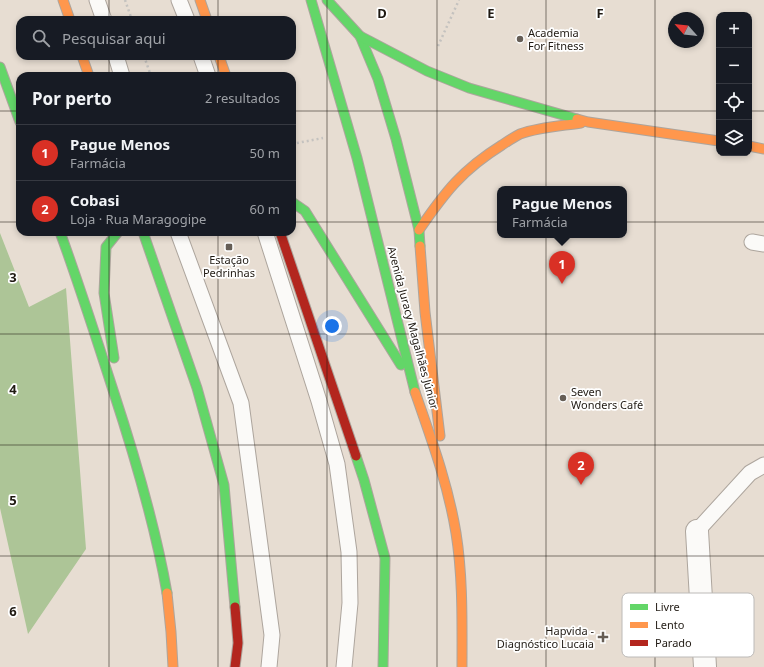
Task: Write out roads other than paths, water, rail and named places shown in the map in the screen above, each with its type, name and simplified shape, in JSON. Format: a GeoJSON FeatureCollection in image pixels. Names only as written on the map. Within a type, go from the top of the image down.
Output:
{"type":"FeatureCollection","features":[{"type":"Feature","properties":{"kind":"main road"},"geometry":{"type":"LineString","coordinates":[[63,0],[69,16]]}},
{"type":"Feature","properties":{"kind":"main road"},"geometry":{"type":"LineString","coordinates":[[200,0],[206,16]]}},
{"type":"Feature","properties":{"kind":"main road","name":"Avenida Juracy Magalhães Júnior"},"geometry":{"type":"LineString","coordinates":[[311,0],[356,158],[413,385],[446,485],[456,533],[462,583],[462,667]]}},
{"type":"Feature","properties":{"kind":"main road"},"geometry":{"type":"LineString","coordinates":[[327,0],[360,36],[378,79],[390,118],[419,230],[425,312],[446,485]]}},
{"type":"Feature","properties":{"kind":"main road"},"geometry":{"type":"LineString","coordinates":[[360,36],[427,71],[469,88],[588,122],[716,141]]}},
{"type":"Feature","properties":{"kind":"main road"},"geometry":{"type":"LineString","coordinates":[[83,60],[88,72]]}},
{"type":"Feature","properties":{"kind":"main road"},"geometry":{"type":"LineString","coordinates":[[220,60],[225,72]]}},
{"type":"Feature","properties":{"kind":"main road"},"geometry":{"type":"LineString","coordinates":[[0,67],[16,111]]}},
{"type":"Feature","properties":{"kind":"main road"},"geometry":{"type":"LineString","coordinates":[[419,230],[448,188],[469,166],[495,148],[518,135],[550,127],[588,122]]}},
{"type":"Feature","properties":{"kind":"main road"},"geometry":{"type":"LineString","coordinates":[[752,147],[764,149]]}},
{"type":"Feature","properties":{"kind":"main road"},"geometry":{"type":"LineString","coordinates":[[296,205],[305,211],[413,385]]}},
{"type":"Feature","properties":{"kind":"main road"},"geometry":{"type":"LineString","coordinates":[[61,236],[83,297],[123,421],[156,533],[164,574],[172,636],[173,667]]}},
{"type":"Feature","properties":{"kind":"main road"},"geometry":{"type":"LineString","coordinates":[[115,236],[106,248],[104,293],[123,421]]}},
{"type":"Feature","properties":{"kind":"main road"},"geometry":{"type":"LineString","coordinates":[[144,236],[197,388],[224,485],[238,643],[235,667]]}},
{"type":"Feature","properties":{"kind":"main road"},"geometry":{"type":"LineString","coordinates":[[281,236],[362,473],[385,558],[383,667]]}},
{"type":"Feature","properties":{"kind":"street"},"geometry":{"type":"LineString","coordinates":[[697,531],[701,593]]}},
{"type":"Feature","properties":{"kind":"street"},"geometry":{"type":"LineString","coordinates":[[704,657],[705,667]]}},
{"type":"Feature","properties":{"kind":"lane"},"geometry":{"type":"LineString","coordinates":[[97,0],[103,16]]}},
{"type":"Feature","properties":{"kind":"lane"},"geometry":{"type":"LineString","coordinates":[[179,0],[185,16]]}},
{"type":"Feature","properties":{"kind":"lane"},"geometry":{"type":"LineString","coordinates":[[117,60],[121,72]]}},
{"type":"Feature","properties":{"kind":"lane"},"geometry":{"type":"LineString","coordinates":[[202,60],[207,72]]}},
{"type":"Feature","properties":{"kind":"lane"},"geometry":{"type":"LineString","coordinates":[[179,236],[241,403],[272,635],[269,667]]}},
{"type":"Feature","properties":{"kind":"lane"},"geometry":{"type":"LineString","coordinates":[[266,236],[319,401],[337,464],[349,552],[350,603],[344,667]]}},
{"type":"Feature","properties":{"kind":"lane"},"geometry":{"type":"LineString","coordinates":[[697,531],[750,473],[764,465]]}},
{"type":"Feature","properties":{"kind":"place","name":"Academia For Fitness"},"geometry":{"type":"Point","coordinates":[520,39]}},
{"type":"Feature","properties":{"kind":"place","name":"Estação Pedrinhas"},"geometry":{"type":"Point","coordinates":[229,247]}},
{"type":"Feature","properties":{"kind":"place","name":"Pague Menos"},"geometry":{"type":"Point","coordinates":[562,284]}},
{"type":"Feature","properties":{"kind":"place","name":"Seven Wonders Café"},"geometry":{"type":"Point","coordinates":[563,398]}},
{"type":"Feature","properties":{"kind":"place","name":"Cobasi"},"geometry":{"type":"Point","coordinates":[581,485]}},
{"type":"Feature","properties":{"kind":"place","name":"Hapvida - Diagnóstico Lucaia"},"geometry":{"type":"Point","coordinates":[603,637]}}]}
